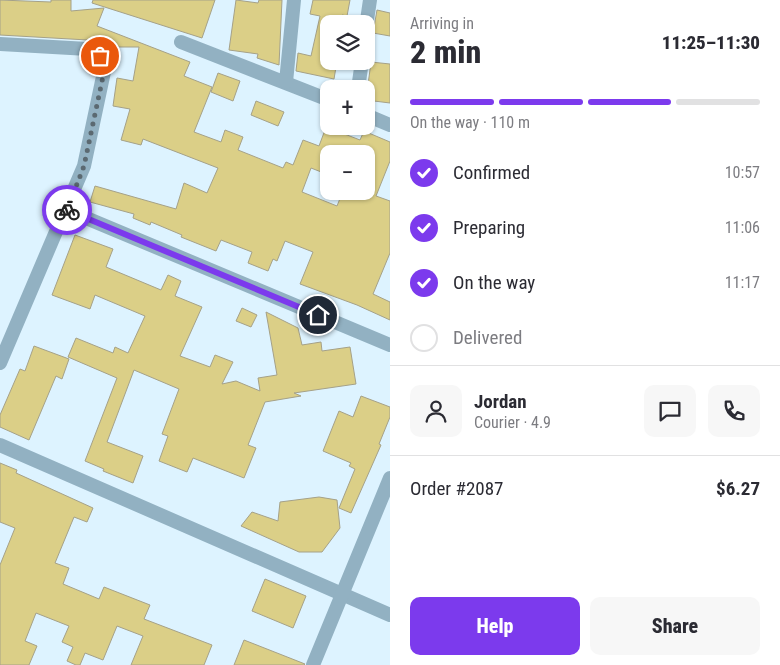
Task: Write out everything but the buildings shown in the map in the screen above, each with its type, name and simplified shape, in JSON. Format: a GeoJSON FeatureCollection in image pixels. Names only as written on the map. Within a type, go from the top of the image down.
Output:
{"type":"FeatureCollection","features":[{"type":"Feature","properties":{"kind":"street"},"geometry":{"type":"LineString","coordinates":[[286,82],[294,0]]}},
{"type":"Feature","properties":{"kind":"street"},"geometry":{"type":"LineString","coordinates":[[368,15],[370,0]]}},
{"type":"Feature","properties":{"kind":"street"},"geometry":{"type":"LineString","coordinates":[[181,42],[320,96]]}},
{"type":"Feature","properties":{"kind":"street"},"geometry":{"type":"LineString","coordinates":[[0,44],[88,49],[100,56],[105,67],[84,166],[0,363]]}},
{"type":"Feature","properties":{"kind":"street"},"geometry":{"type":"LineString","coordinates":[[375,119],[390,125]]}},
{"type":"Feature","properties":{"kind":"street"},"geometry":{"type":"LineString","coordinates":[[66,210],[390,345]]}},
{"type":"Feature","properties":{"kind":"street"},"geometry":{"type":"LineString","coordinates":[[0,445],[390,615]]}},
{"type":"Feature","properties":{"kind":"street"},"geometry":{"type":"LineString","coordinates":[[312,665],[390,478]]}},
{"type":"Feature","properties":{"kind":"way so far"},"geometry":{"type":"LineString","coordinates":[[67,210],[84,166],[105,67],[100,56]]}},
{"type":"Feature","properties":{"kind":"route"},"geometry":{"type":"LineString","coordinates":[[67,210],[318,315]]}}]}
